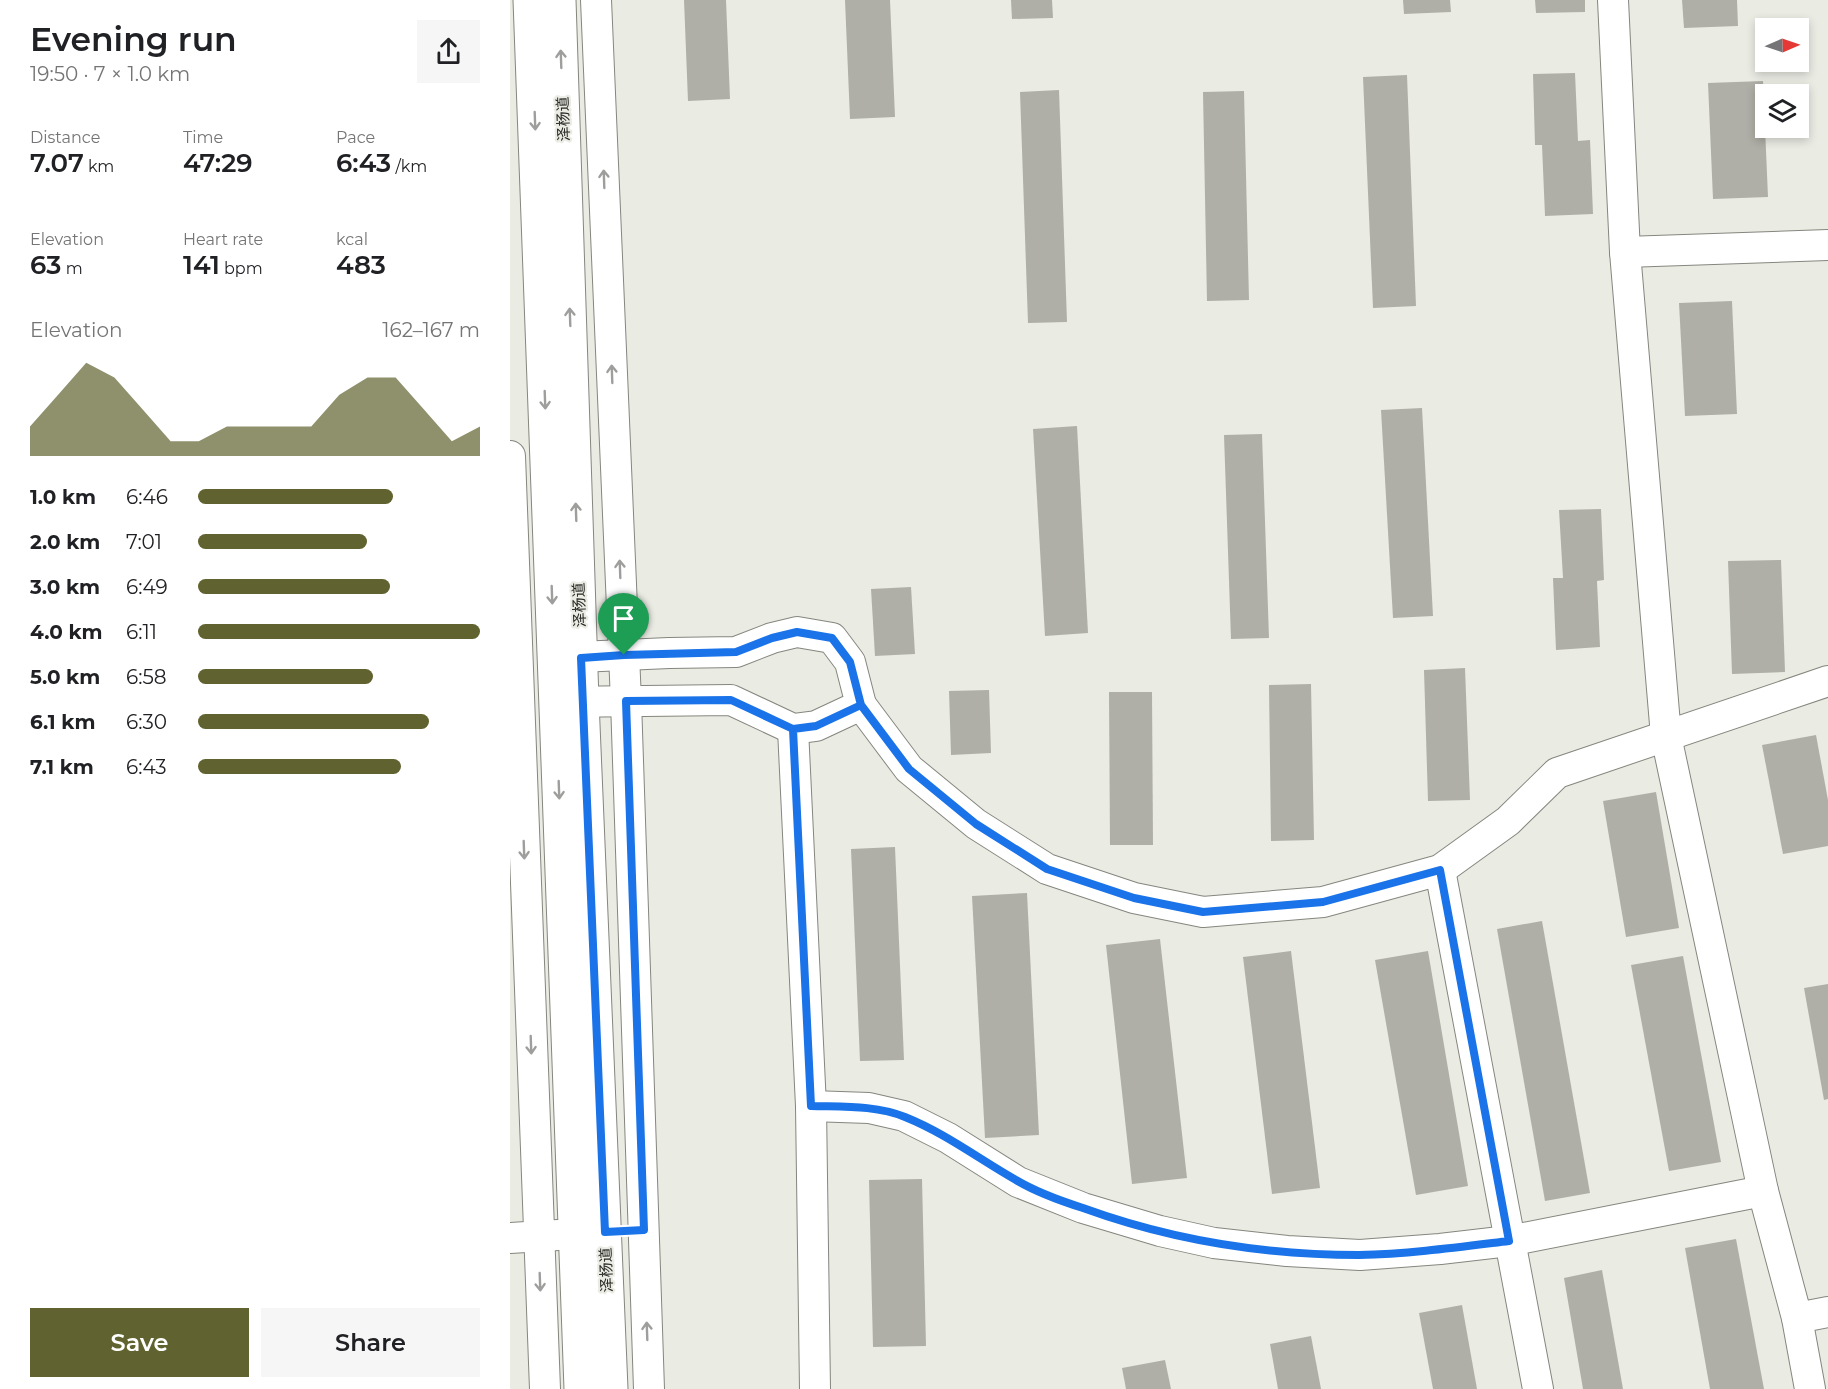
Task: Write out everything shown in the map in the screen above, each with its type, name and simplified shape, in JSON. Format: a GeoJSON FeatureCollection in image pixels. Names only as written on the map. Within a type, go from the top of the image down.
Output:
{"type":"FeatureCollection","features":[{"type":"Feature","properties":{"kind":"main road","name":"泽杨道"},"geometry":{"type":"LineString","coordinates":[[530,0],[567,658],[591,1233],[611,1389]]}},
{"type":"Feature","properties":{"kind":"main road","name":"泽杨道"},"geometry":{"type":"LineString","coordinates":[[559,0],[567,658]]}},
{"type":"Feature","properties":{"kind":"main road","name":"泽杨道"},"geometry":{"type":"LineString","coordinates":[[581,1389],[591,1233]]}},
{"type":"Feature","properties":{"kind":"street"},"geometry":{"type":"LineString","coordinates":[[596,0],[626,701],[649,1389]]}},
{"type":"Feature","properties":{"kind":"street"},"geometry":{"type":"LineString","coordinates":[[1613,0],[1625,252],[1666,736],[1763,1191],[1797,1318],[1810,1389]]}},
{"type":"Feature","properties":{"kind":"street"},"geometry":{"type":"LineString","coordinates":[[1625,252],[1828,245]]}},
{"type":"Feature","properties":{"kind":"street"},"geometry":{"type":"LineString","coordinates":[[510,456],[519,705],[524,1237],[545,1389]]}},
{"type":"Feature","properties":{"kind":"street"},"geometry":{"type":"LineString","coordinates":[[517,659],[736,652],[772,638],[797,632],[832,638],[850,662],[861,705],[909,769],[976,824],[1047,869],[1134,898],[1203,912],[1323,902],[1440,870],[1508,821],[1557,773],[1828,681]]}},
{"type":"Feature","properties":{"kind":"street"},"geometry":{"type":"LineString","coordinates":[[519,705],[569,702],[731,700],[793,729],[816,726],[861,705]]}},
{"type":"Feature","properties":{"kind":"street"},"geometry":{"type":"LineString","coordinates":[[793,729],[811,1106],[815,1389]]}},
{"type":"Feature","properties":{"kind":"street"},"geometry":{"type":"LineString","coordinates":[[1440,870],[1538,1389]]}},
{"type":"Feature","properties":{"kind":"street"},"geometry":{"type":"LineString","coordinates":[[811,1106],[869,1108],[904,1116],[948,1138],[1018,1182],[1072,1204],[1160,1231],[1214,1244],[1287,1251],[1360,1255],[1509,1241],[1763,1191]]}},
{"type":"Feature","properties":{"kind":"street"},"geometry":{"type":"LineString","coordinates":[[524,1237],[644,1230]]}},
{"type":"Feature","properties":{"kind":"street"},"geometry":{"type":"LineString","coordinates":[[1797,1318],[1828,1312]]}},
{"type":"Feature","properties":{"kind":"building"},"geometry":{"type":"Polygon","coordinates":[[[684,0],[726,0],[730,99],[688,101],[684,0]]]}},
{"type":"Feature","properties":{"kind":"building"},"geometry":{"type":"Polygon","coordinates":[[[845,0],[890,0],[895,117],[850,119],[845,0]]]}},
{"type":"Feature","properties":{"kind":"building"},"geometry":{"type":"Polygon","coordinates":[[[1011,0],[1052,0],[1053,18],[1012,19],[1011,0]]]}},
{"type":"Feature","properties":{"kind":"building"},"geometry":{"type":"Polygon","coordinates":[[[1403,0],[1450,0],[1451,12],[1404,14],[1403,0]]]}},
{"type":"Feature","properties":{"kind":"building"},"geometry":{"type":"Polygon","coordinates":[[[1535,0],[1585,0],[1585,12],[1536,13],[1535,0]]]}},
{"type":"Feature","properties":{"kind":"building"},"geometry":{"type":"Polygon","coordinates":[[[1682,0],[1737,0],[1738,26],[1684,28],[1682,0]]]}},
{"type":"Feature","properties":{"kind":"building"},"geometry":{"type":"Polygon","coordinates":[[[1575,73],[1578,141],[1590,140],[1593,214],[1545,216],[1542,145],[1535,145],[1533,74],[1575,73]]]}},
{"type":"Feature","properties":{"kind":"building"},"geometry":{"type":"Polygon","coordinates":[[[1407,75],[1416,306],[1373,308],[1363,77],[1407,75]]]}},
{"type":"Feature","properties":{"kind":"building"},"geometry":{"type":"Polygon","coordinates":[[[1763,81],[1763,84],[1755,84],[1755,138],[1765,138],[1768,197],[1713,199],[1708,83],[1763,81]]]}},
{"type":"Feature","properties":{"kind":"building"},"geometry":{"type":"Polygon","coordinates":[[[1059,90],[1067,322],[1028,323],[1020,92],[1059,90]]]}},
{"type":"Feature","properties":{"kind":"building"},"geometry":{"type":"Polygon","coordinates":[[[1244,91],[1249,300],[1207,301],[1203,92],[1244,91]]]}},
{"type":"Feature","properties":{"kind":"building"},"geometry":{"type":"Polygon","coordinates":[[[1732,301],[1737,414],[1685,416],[1679,303],[1732,301]]]}},
{"type":"Feature","properties":{"kind":"building"},"geometry":{"type":"Polygon","coordinates":[[[1422,408],[1433,616],[1393,618],[1381,410],[1422,408]]]}},
{"type":"Feature","properties":{"kind":"building"},"geometry":{"type":"Polygon","coordinates":[[[1077,426],[1088,633],[1045,636],[1033,429],[1077,426]]]}},
{"type":"Feature","properties":{"kind":"building"},"geometry":{"type":"Polygon","coordinates":[[[1262,434],[1269,638],[1231,639],[1224,435],[1262,434]]]}},
{"type":"Feature","properties":{"kind":"building"},"geometry":{"type":"Polygon","coordinates":[[[1601,509],[1604,580],[1597,581],[1600,647],[1556,650],[1553,578],[1563,578],[1559,510],[1601,509]]]}},
{"type":"Feature","properties":{"kind":"building"},"geometry":{"type":"Polygon","coordinates":[[[1781,560],[1785,672],[1732,674],[1728,561],[1781,560]]]}},
{"type":"Feature","properties":{"kind":"building"},"geometry":{"type":"Polygon","coordinates":[[[911,587],[915,654],[875,656],[871,589],[911,587]]]}},
{"type":"Feature","properties":{"kind":"building"},"geometry":{"type":"Polygon","coordinates":[[[1465,668],[1470,800],[1428,801],[1424,670],[1465,668]]]}},
{"type":"Feature","properties":{"kind":"building"},"geometry":{"type":"Polygon","coordinates":[[[1311,684],[1314,840],[1271,841],[1269,685],[1311,684]]]}},
{"type":"Feature","properties":{"kind":"building"},"geometry":{"type":"Polygon","coordinates":[[[989,690],[991,753],[951,755],[949,691],[989,690]]]}},
{"type":"Feature","properties":{"kind":"building"},"geometry":{"type":"Polygon","coordinates":[[[1109,692],[1152,692],[1153,845],[1110,845],[1109,692]]]}},
{"type":"Feature","properties":{"kind":"building"},"geometry":{"type":"Polygon","coordinates":[[[1816,735],[1828,800],[1828,846],[1783,854],[1762,745],[1816,735]]]}},
{"type":"Feature","properties":{"kind":"building"},"geometry":{"type":"Polygon","coordinates":[[[1656,792],[1679,928],[1626,937],[1603,801],[1656,792]]]}},
{"type":"Feature","properties":{"kind":"building"},"geometry":{"type":"Polygon","coordinates":[[[895,847],[904,1060],[860,1061],[851,849],[895,847]]]}},
{"type":"Feature","properties":{"kind":"building"},"geometry":{"type":"Polygon","coordinates":[[[1027,893],[1039,1135],[985,1138],[972,896],[1027,893]]]}},
{"type":"Feature","properties":{"kind":"building"},"geometry":{"type":"Polygon","coordinates":[[[1542,921],[1590,1193],[1545,1201],[1497,929],[1542,921]]]}},
{"type":"Feature","properties":{"kind":"building"},"geometry":{"type":"Polygon","coordinates":[[[1160,939],[1187,1178],[1132,1184],[1106,945],[1160,939]]]}},
{"type":"Feature","properties":{"kind":"building"},"geometry":{"type":"Polygon","coordinates":[[[1291,951],[1320,1188],[1272,1194],[1243,957],[1291,951]]]}},
{"type":"Feature","properties":{"kind":"building"},"geometry":{"type":"Polygon","coordinates":[[[1428,951],[1468,1186],[1416,1195],[1375,960],[1428,951]]]}},
{"type":"Feature","properties":{"kind":"building"},"geometry":{"type":"Polygon","coordinates":[[[1683,956],[1721,1162],[1669,1171],[1631,965],[1683,956]]]}},
{"type":"Feature","properties":{"kind":"building"},"geometry":{"type":"Polygon","coordinates":[[[1828,984],[1828,1099],[1824,1100],[1804,988],[1828,984]]]}},
{"type":"Feature","properties":{"kind":"building"},"geometry":{"type":"Polygon","coordinates":[[[922,1179],[926,1346],[873,1347],[869,1180],[922,1179]]]}},
{"type":"Feature","properties":{"kind":"building"},"geometry":{"type":"Polygon","coordinates":[[[1736,1239],[1764,1389],[1710,1389],[1685,1248],[1736,1239]]]}},
{"type":"Feature","properties":{"kind":"building"},"geometry":{"type":"Polygon","coordinates":[[[1602,1270],[1623,1389],[1583,1389],[1564,1278],[1602,1270]]]}},
{"type":"Feature","properties":{"kind":"building"},"geometry":{"type":"Polygon","coordinates":[[[1462,1305],[1477,1389],[1433,1389],[1419,1313],[1462,1305]]]}},
{"type":"Feature","properties":{"kind":"building"},"geometry":{"type":"Polygon","coordinates":[[[1311,1336],[1321,1389],[1278,1389],[1270,1344],[1311,1336]]]}},
{"type":"Feature","properties":{"kind":"building"},"geometry":{"type":"Polygon","coordinates":[[[1165,1360],[1171,1389],[1126,1389],[1122,1368],[1165,1360]]]}},
{"type":"Feature","properties":{"kind":"route"},"geometry":{"type":"LineString","coordinates":[[624,655],[581,658],[605,1232],[644,1230],[626,701],[731,700],[793,729],[816,726],[861,705],[909,769],[976,824],[1047,869],[1134,898],[1203,912],[1323,902],[1440,870],[1509,1241],[1360,1255],[1214,1244],[1083,1208],[1018,1182],[948,1138],[904,1116],[869,1108],[811,1106],[793,729],[816,726],[861,705],[850,662],[832,638],[797,632],[772,638],[736,652],[624,655]]}}]}
